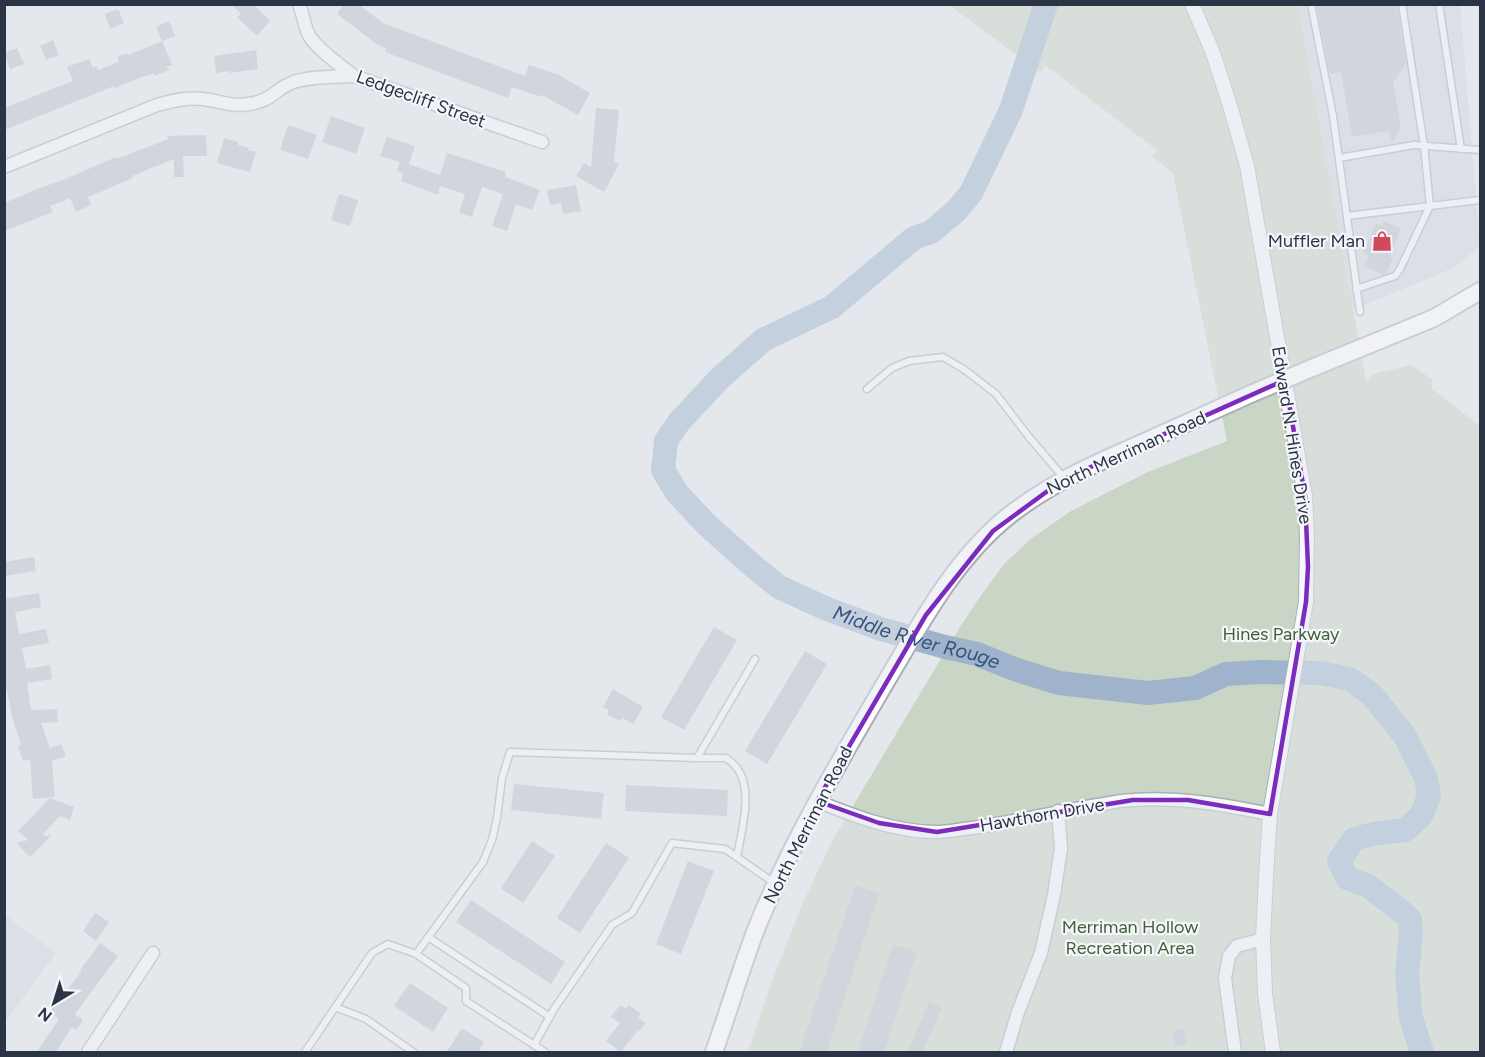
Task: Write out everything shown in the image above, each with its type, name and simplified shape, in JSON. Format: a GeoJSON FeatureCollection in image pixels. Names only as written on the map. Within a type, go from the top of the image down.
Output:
{"type":"FeatureCollection","features":[{"type":"Feature","properties":{"kind":"main road","name":"North Merriman Road"},"geometry":{"type":"LineString","coordinates":[[714,1053],[755,934],[776,884],[817,801],[926,615],[954,575],[993,531],[1039,494],[1064,479],[1253,393],[1434,318],[1480,291]]}},
{"type":"Feature","properties":{"kind":"street","name":"Ledgecliff Street"},"geometry":{"type":"LineString","coordinates":[[299,4],[308,34],[330,58],[354,76],[542,142]]}},
{"type":"Feature","properties":{"kind":"street","name":"Edward N. Hines Drive"},"geometry":{"type":"LineString","coordinates":[[1192,4],[1216,64],[1247,166],[1305,496],[1308,556],[1306,602],[1270,814],[1263,939],[1265,993],[1273,1053]]}},
{"type":"Feature","properties":{"kind":"street"},"geometry":{"type":"LineString","coordinates":[[4,166],[157,105],[176,100],[191,98],[232,105],[247,105],[270,98],[290,83],[317,77],[354,76]]}},
{"type":"Feature","properties":{"kind":"street","name":"Hawthorn Drive"},"geometry":{"type":"LineString","coordinates":[[817,801],[850,815],[879,823],[936,832],[995,825],[1058,811],[1133,800],[1188,800],[1270,814]]}},
{"type":"Feature","properties":{"kind":"street"},"geometry":{"type":"LineString","coordinates":[[1006,1053],[1018,1012],[1041,953],[1054,895],[1061,848],[1058,811]]}},
{"type":"Feature","properties":{"kind":"street"},"geometry":{"type":"LineString","coordinates":[[1235,1053],[1225,978],[1229,956],[1237,946],[1263,939]]}},
{"type":"Feature","properties":{"kind":"street"},"geometry":{"type":"LineString","coordinates":[[88,1053],[153,953]]}},
{"type":"Feature","properties":{"kind":"lane"},"geometry":{"type":"LineString","coordinates":[[1311,4],[1333,116],[1360,312]]}},
{"type":"Feature","properties":{"kind":"lane"},"geometry":{"type":"LineString","coordinates":[[1356,289],[1395,276],[1430,206],[1424,146],[1402,4]]}},
{"type":"Feature","properties":{"kind":"lane"},"geometry":{"type":"LineString","coordinates":[[1439,4],[1461,148]]}},
{"type":"Feature","properties":{"kind":"lane"},"geometry":{"type":"LineString","coordinates":[[1339,158],[1414,145],[1480,150]]}},
{"type":"Feature","properties":{"kind":"lane"},"geometry":{"type":"LineString","coordinates":[[1347,216],[1480,200]]}},
{"type":"Feature","properties":{"kind":"lane"},"geometry":{"type":"LineString","coordinates":[[867,389],[892,368],[909,361],[943,357],[965,370],[996,394],[1064,479]]}},
{"type":"Feature","properties":{"kind":"lane"},"geometry":{"type":"LineString","coordinates":[[697,758],[755,659]]}},
{"type":"Feature","properties":{"kind":"lane"},"geometry":{"type":"LineString","coordinates":[[416,954],[483,862],[492,840],[502,778],[510,752],[726,758],[738,769],[745,787],[746,801],[737,857]]}},
{"type":"Feature","properties":{"kind":"lane"},"geometry":{"type":"LineString","coordinates":[[534,1045],[549,1017],[612,926],[632,913],[672,843],[725,849],[776,884]]}},
{"type":"Feature","properties":{"kind":"lane"},"geometry":{"type":"LineString","coordinates":[[428,937],[549,1017]]}},
{"type":"Feature","properties":{"kind":"lane"},"geometry":{"type":"LineString","coordinates":[[305,1053],[372,952],[388,945],[416,954],[466,988],[466,1001],[545,1053]]}},
{"type":"Feature","properties":{"kind":"lane"},"geometry":{"type":"LineString","coordinates":[[335,1007],[366,1019],[413,1053]]}},
{"type":"Feature","properties":{"kind":"highlighted area"},"geometry":{"type":"Polygon","coordinates":[[[1285,380],[1305,496],[1308,567],[1306,602],[1270,814],[1188,800],[1133,800],[937,832],[879,823],[817,801],[926,615],[993,531],[1064,479],[1285,380]]]}},
{"type":"Feature","properties":{"kind":"shaded area"},"geometry":{"type":"Polygon","coordinates":[[[1298,5],[1460,5],[1480,247],[1453,268],[1353,310],[1298,5]]]}},
{"type":"Feature","properties":{"kind":"shaded area"},"geometry":{"type":"Polygon","coordinates":[[[5,915],[56,953],[5,1022],[5,915]]]}},
{"type":"Feature","properties":{"kind":"green space","name":"Hines Parkway"},"geometry":{"type":"Polygon","coordinates":[[[949,5],[1298,5],[1366,381],[1373,374],[1411,365],[1432,379],[1432,389],[1480,426],[1480,1052],[748,1052],[769,989],[801,907],[832,841],[960,627],[1005,563],[1032,538],[1071,511],[1148,472],[1227,441],[1173,173],[1152,156],[1157,150],[1046,66],[1040,72],[949,5]]]}},
{"type":"Feature","properties":{"kind":"building"},"geometry":{"type":"Polygon","coordinates":[[[231,4],[253,4],[270,21],[257,36],[237,17],[241,14],[231,4]]]}},
{"type":"Feature","properties":{"kind":"building"},"geometry":{"type":"Polygon","coordinates":[[[344,4],[358,4],[383,23],[525,76],[529,65],[557,74],[590,93],[578,115],[542,95],[541,97],[512,87],[508,98],[385,52],[386,48],[378,45],[337,14],[344,4]]]}},
{"type":"Feature","properties":{"kind":"building"},"geometry":{"type":"Polygon","coordinates":[[[1316,4],[1397,4],[1406,64],[1393,82],[1401,128],[1392,143],[1389,131],[1352,137],[1341,72],[1330,74],[1316,4]]]}},
{"type":"Feature","properties":{"kind":"building"},"geometry":{"type":"Polygon","coordinates":[[[118,9],[124,23],[110,29],[105,14],[118,9]]]}},
{"type":"Feature","properties":{"kind":"building"},"geometry":{"type":"Polygon","coordinates":[[[169,21],[175,36],[162,41],[156,27],[169,21]]]}},
{"type":"Feature","properties":{"kind":"building"},"geometry":{"type":"Polygon","coordinates":[[[53,40],[59,55],[46,60],[40,46],[53,40]]]}},
{"type":"Feature","properties":{"kind":"building"},"geometry":{"type":"Polygon","coordinates":[[[162,41],[172,65],[167,67],[169,70],[155,76],[154,73],[147,75],[115,88],[114,86],[4,130],[4,108],[73,81],[67,67],[89,59],[93,68],[97,66],[98,70],[119,62],[117,57],[127,53],[128,55],[162,41]]]}},
{"type":"Feature","properties":{"kind":"building"},"geometry":{"type":"Polygon","coordinates":[[[17,48],[24,64],[10,69],[4,53],[17,48]]]}},
{"type":"Feature","properties":{"kind":"building"},"geometry":{"type":"Polygon","coordinates":[[[256,50],[258,69],[216,73],[214,56],[256,50]]]}},
{"type":"Feature","properties":{"kind":"building"},"geometry":{"type":"Polygon","coordinates":[[[596,108],[619,110],[614,162],[619,164],[604,192],[576,176],[584,163],[591,167],[596,108]]]}},
{"type":"Feature","properties":{"kind":"building"},"geometry":{"type":"Polygon","coordinates":[[[331,116],[365,128],[356,154],[322,142],[331,116]]]}},
{"type":"Feature","properties":{"kind":"building"},"geometry":{"type":"Polygon","coordinates":[[[288,125],[317,135],[308,159],[280,150],[288,125]]]}},
{"type":"Feature","properties":{"kind":"building"},"geometry":{"type":"Polygon","coordinates":[[[206,135],[207,156],[183,156],[184,177],[174,177],[174,159],[88,197],[91,205],[76,212],[70,198],[50,206],[53,212],[4,231],[4,203],[116,157],[117,159],[168,139],[167,136],[206,135]]]}},
{"type":"Feature","properties":{"kind":"building"},"geometry":{"type":"Polygon","coordinates":[[[387,137],[415,146],[409,164],[440,175],[447,153],[506,172],[505,177],[540,190],[532,210],[516,204],[507,231],[492,226],[503,194],[482,187],[472,217],[459,213],[465,194],[440,186],[438,195],[401,181],[403,173],[397,171],[400,162],[380,156],[387,137]]]}},
{"type":"Feature","properties":{"kind":"building"},"geometry":{"type":"Polygon","coordinates":[[[224,138],[238,142],[238,145],[256,152],[250,172],[217,163],[224,138]]]}},
{"type":"Feature","properties":{"kind":"building"},"geometry":{"type":"Polygon","coordinates":[[[576,185],[581,211],[563,214],[561,203],[550,205],[547,190],[576,185]]]}},
{"type":"Feature","properties":{"kind":"building"},"geometry":{"type":"Polygon","coordinates":[[[339,194],[358,200],[350,226],[331,220],[339,194]]]}},
{"type":"Feature","properties":{"kind":"building","name":"Muffler Man"},"geometry":{"type":"Polygon","coordinates":[[[1383,221],[1401,229],[1390,257],[1393,258],[1387,273],[1383,274],[1364,266],[1369,255],[1363,252],[1376,223],[1382,226],[1383,221]]]}},
{"type":"Feature","properties":{"kind":"building"},"geometry":{"type":"Polygon","coordinates":[[[34,557],[36,571],[4,576],[4,562],[34,557]]]}},
{"type":"Feature","properties":{"kind":"building"},"geometry":{"type":"Polygon","coordinates":[[[39,593],[41,607],[15,612],[19,634],[46,629],[49,643],[22,648],[26,669],[50,665],[52,679],[27,683],[31,710],[57,709],[58,722],[41,723],[50,748],[61,744],[66,756],[52,761],[55,797],[33,799],[30,759],[23,761],[18,746],[21,745],[12,717],[4,674],[4,599],[39,593]]]}},
{"type":"Feature","properties":{"kind":"building"},"geometry":{"type":"Polygon","coordinates":[[[714,627],[737,640],[684,730],[661,717],[714,627]]]}},
{"type":"Feature","properties":{"kind":"building"},"geometry":{"type":"Polygon","coordinates":[[[805,651],[827,664],[767,764],[745,751],[805,651]]]}},
{"type":"Feature","properties":{"kind":"building"},"geometry":{"type":"Polygon","coordinates":[[[613,689],[643,707],[633,724],[622,718],[620,721],[607,714],[609,710],[603,707],[613,689]]]}},
{"type":"Feature","properties":{"kind":"building"},"geometry":{"type":"Polygon","coordinates":[[[514,784],[604,793],[601,819],[511,810],[514,784]]]}},
{"type":"Feature","properties":{"kind":"building"},"geometry":{"type":"Polygon","coordinates":[[[626,785],[728,790],[727,816],[625,811],[626,785]]]}},
{"type":"Feature","properties":{"kind":"building"},"geometry":{"type":"Polygon","coordinates":[[[50,798],[74,807],[70,820],[60,816],[43,834],[52,835],[30,857],[16,843],[28,840],[18,831],[50,798]]]}},
{"type":"Feature","properties":{"kind":"building"},"geometry":{"type":"Polygon","coordinates":[[[532,841],[555,856],[523,903],[501,888],[532,841]]]}},
{"type":"Feature","properties":{"kind":"building"},"geometry":{"type":"Polygon","coordinates":[[[606,843],[629,858],[580,933],[557,918],[606,843]]]}},
{"type":"Feature","properties":{"kind":"building"},"geometry":{"type":"Polygon","coordinates":[[[688,861],[714,871],[681,954],[656,944],[688,861]]]}},
{"type":"Feature","properties":{"kind":"building"},"geometry":{"type":"Polygon","coordinates":[[[855,885],[879,893],[826,1053],[799,1053],[855,885]]]}},
{"type":"Feature","properties":{"kind":"building"},"geometry":{"type":"Polygon","coordinates":[[[471,900],[565,962],[551,984],[456,922],[471,900]]]}},
{"type":"Feature","properties":{"kind":"building"},"geometry":{"type":"Polygon","coordinates":[[[95,913],[109,922],[96,941],[83,931],[95,913]]]}},
{"type":"Feature","properties":{"kind":"building"},"geometry":{"type":"Polygon","coordinates":[[[100,943],[118,956],[75,1014],[83,1020],[76,1030],[72,1027],[55,1053],[36,1053],[59,1019],[48,1011],[82,971],[80,970],[100,943]]]}},
{"type":"Feature","properties":{"kind":"building"},"geometry":{"type":"Polygon","coordinates":[[[893,944],[917,952],[884,1053],[857,1053],[893,944]]]}},
{"type":"Feature","properties":{"kind":"building"},"geometry":{"type":"Polygon","coordinates":[[[410,983],[448,1008],[433,1032],[394,1006],[410,983]]]}},
{"type":"Feature","properties":{"kind":"building"},"geometry":{"type":"Polygon","coordinates":[[[929,1002],[942,1008],[922,1053],[907,1053],[929,1002]]]}},
{"type":"Feature","properties":{"kind":"building"},"geometry":{"type":"Polygon","coordinates":[[[620,1005],[626,1009],[629,1005],[641,1014],[638,1018],[646,1023],[621,1052],[606,1041],[620,1023],[611,1017],[620,1005]]]}},
{"type":"Feature","properties":{"kind":"building"},"geometry":{"type":"Polygon","coordinates":[[[462,1028],[484,1042],[478,1053],[446,1053],[462,1028]]]}},
{"type":"Feature","properties":{"kind":"building"},"geometry":{"type":"Polygon","coordinates":[[[1184,1029],[1187,1044],[1175,1047],[1172,1031],[1184,1029]]]}},
{"type":"Feature","properties":{"kind":"waterway","name":"Middle River Rouge"},"geometry":{"type":"LineString","coordinates":[[1046,4],[1011,110],[971,193],[956,211],[931,232],[914,238],[832,307],[763,340],[720,378],[679,422],[666,441],[663,470],[677,493],[707,525],[779,587],[827,609],[881,629],[977,654],[1059,683],[1148,693],[1195,688],[1226,674],[1321,673],[1350,679],[1372,695],[1405,736],[1426,778],[1429,796],[1421,816],[1405,830],[1354,839],[1339,861],[1347,878],[1368,886],[1410,919],[1411,934],[1407,974],[1411,1018],[1422,1052]]}},
{"type":"Feature","properties":{"kind":"place","name":"Muffler Man"},"geometry":{"type":"Point","coordinates":[1382,241]}},
{"type":"Feature","properties":{"kind":"park label","name":"Merriman Hollow Recreation Area"},"geometry":{"type":"Point","coordinates":[1130,937]}}]}
